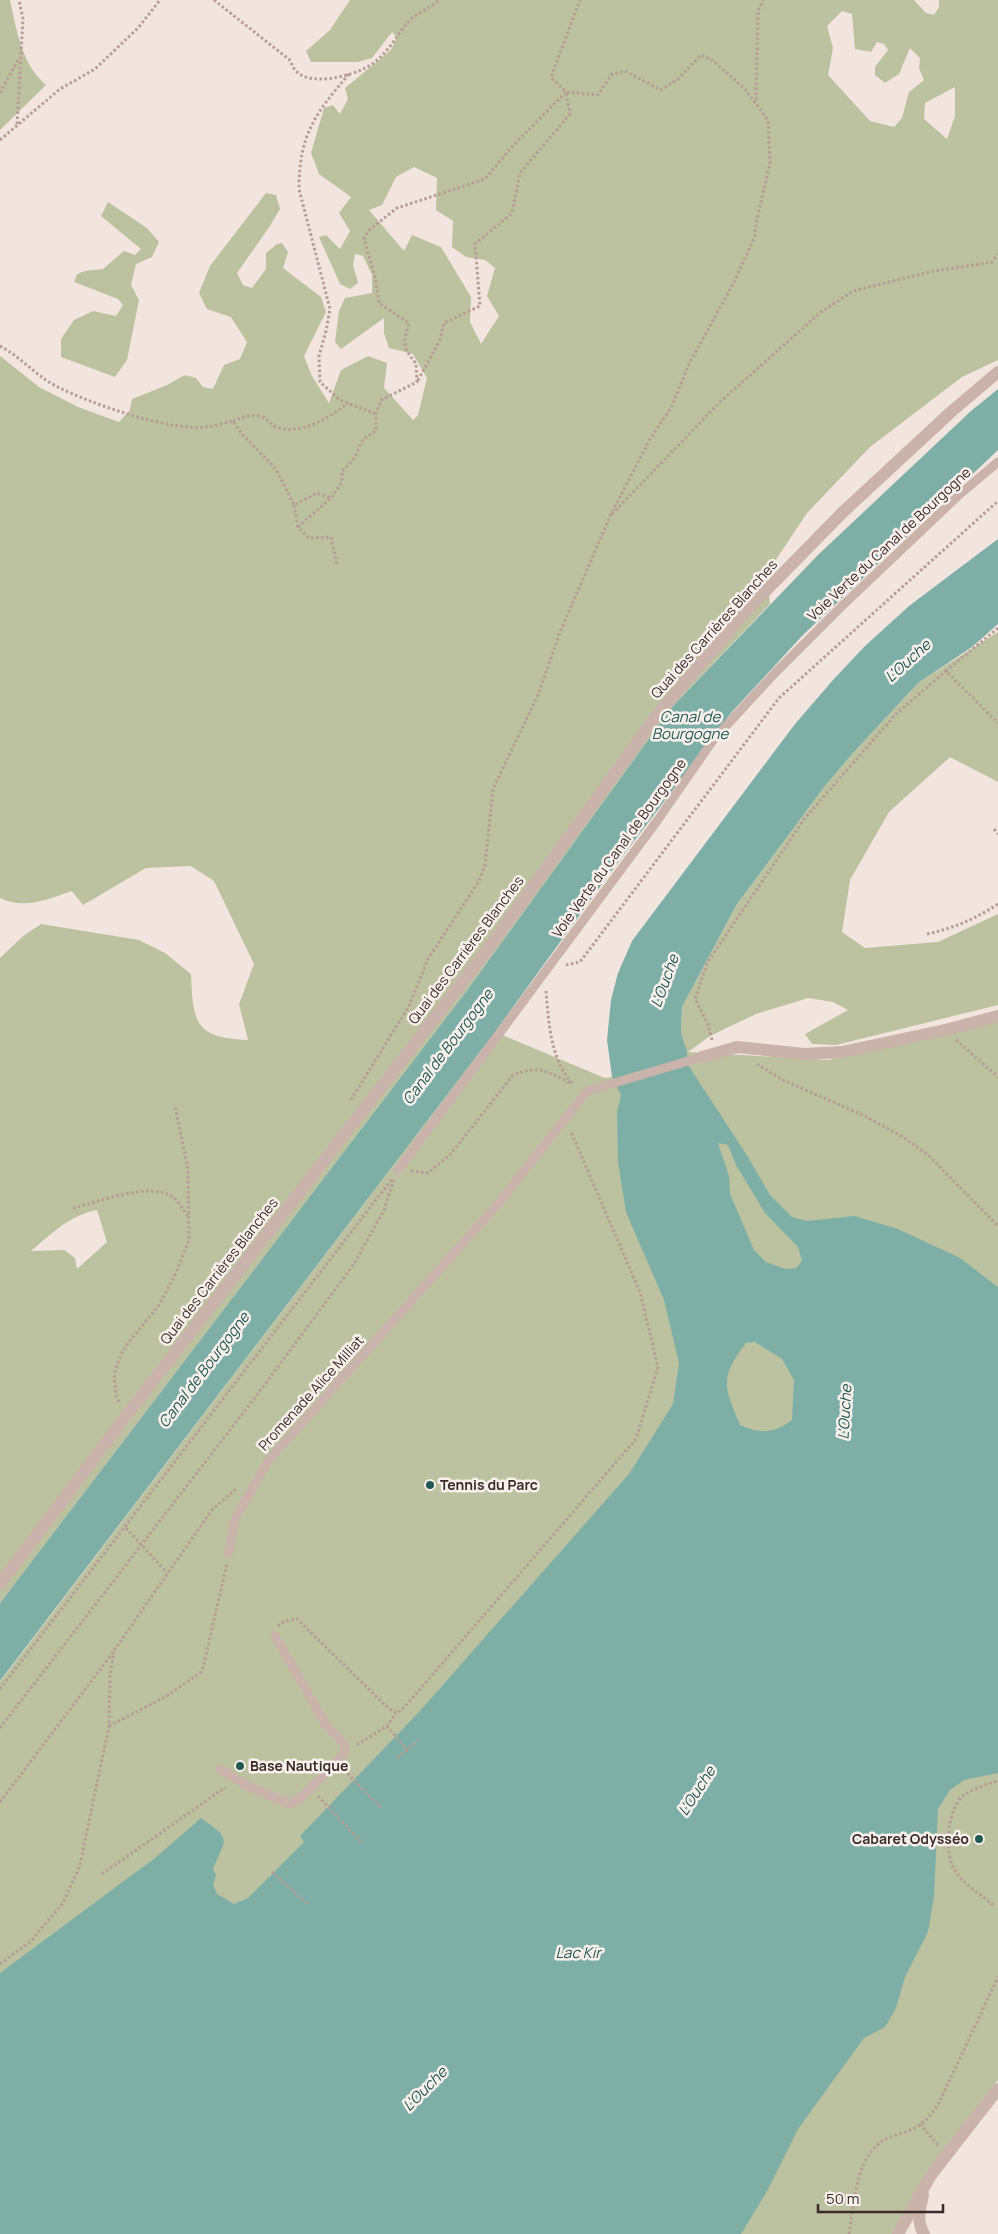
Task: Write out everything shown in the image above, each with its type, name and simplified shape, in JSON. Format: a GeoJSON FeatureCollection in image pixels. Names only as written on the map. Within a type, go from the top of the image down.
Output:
{"type":"FeatureCollection","features":[{"type":"Feature","properties":{"kind":"street","name":"Quai des Carrières Blanches"},"geometry":{"type":"LineString","coordinates":[[0,1584],[125,1416],[485,953],[657,715],[746,611],[842,513],[952,411],[998,372]]}},
{"type":"Feature","properties":{"kind":"street"},"geometry":{"type":"LineString","coordinates":[[702,1057],[737,1046],[804,1054],[842,1052],[998,1016]]}},
{"type":"Feature","properties":{"kind":"street"},"geometry":{"type":"LineString","coordinates":[[898,2234],[931,2175],[998,2089]]}},
{"type":"Feature","properties":{"kind":"street"},"geometry":{"type":"LineString","coordinates":[[924,2234],[920,2228],[919,2215],[931,2175]]}},
{"type":"Feature","properties":{"kind":"lane","name":"Voie Verte du Canal de Bourgogne"},"geometry":{"type":"LineString","coordinates":[[398,1170],[657,821],[714,738],[841,607],[960,494],[998,462]]}},
{"type":"Feature","properties":{"kind":"lane"},"geometry":{"type":"LineString","coordinates":[[587,1092],[702,1057]]}},
{"type":"Feature","properties":{"kind":"lane","name":"Promenade Alice Milliat"},"geometry":{"type":"LineString","coordinates":[[229,1552],[234,1521],[268,1461],[498,1204],[564,1118],[587,1092]]}},
{"type":"Feature","properties":{"kind":"lane"},"geometry":{"type":"LineString","coordinates":[[220,1769],[236,1779],[290,1804],[302,1797],[344,1754],[345,1745],[326,1725],[274,1633]]}},
{"type":"Feature","properties":{"kind":"path"},"geometry":{"type":"LineString","coordinates":[[16,124],[23,19],[19,0]]}},
{"type":"Feature","properties":{"kind":"path"},"geometry":{"type":"LineString","coordinates":[[0,140],[16,124],[60,89],[95,69],[138,28],[160,0]]}},
{"type":"Feature","properties":{"kind":"path"},"geometry":{"type":"LineString","coordinates":[[214,0],[292,61],[293,69],[298,74],[311,79],[332,78],[370,66],[401,34],[408,22],[439,0]]}},
{"type":"Feature","properties":{"kind":"path"},"geometry":{"type":"LineString","coordinates":[[298,526],[331,498],[342,482],[342,471],[356,457],[359,445],[364,438],[376,431],[376,414],[381,400],[417,382],[440,340],[444,323],[480,306],[475,244],[512,213],[520,173],[570,114],[566,92],[551,77],[580,0]]}},
{"type":"Feature","properties":{"kind":"path"},"geometry":{"type":"LineString","coordinates":[[756,101],[758,11],[763,0]]}},
{"type":"Feature","properties":{"kind":"path"},"geometry":{"type":"LineString","coordinates":[[348,1104],[409,1006],[428,959],[479,882],[485,864],[493,789],[538,695],[560,632],[610,516],[650,439],[672,406],[689,364],[734,282],[755,236],[754,228],[770,162],[768,120],[756,101],[712,60],[701,55],[678,79],[661,90],[625,71],[612,74],[598,95],[566,92]]}},
{"type":"Feature","properties":{"kind":"path"},"geometry":{"type":"LineString","coordinates":[[0,92],[19,58]]}},
{"type":"Feature","properties":{"kind":"path"},"geometry":{"type":"LineString","coordinates":[[349,74],[322,106],[304,140],[299,168],[299,189],[302,207],[330,309],[319,356],[320,382],[340,400],[376,414]]}},
{"type":"Feature","properties":{"kind":"path"},"geometry":{"type":"LineString","coordinates":[[417,382],[416,363],[408,354],[404,341],[409,323],[379,303],[375,277],[364,239],[368,231],[396,208],[485,179],[510,148],[566,92]]}},
{"type":"Feature","properties":{"kind":"path"},"geometry":{"type":"LineString","coordinates":[[610,516],[720,402],[821,312],[853,291],[930,272],[992,262],[998,254]]}},
{"type":"Feature","properties":{"kind":"path"},"geometry":{"type":"LineString","coordinates":[[0,346],[13,353],[29,368],[56,386],[154,422],[206,427],[251,415],[264,417],[274,426],[296,430],[333,415],[348,403]]}},
{"type":"Feature","properties":{"kind":"path"},"geometry":{"type":"LineString","coordinates":[[233,421],[240,433],[276,469],[294,505],[298,526],[309,538],[331,537],[338,565]]}},
{"type":"Feature","properties":{"kind":"path"},"geometry":{"type":"LineString","coordinates":[[294,505],[317,493],[331,498]]}},
{"type":"Feature","properties":{"kind":"path"},"geometry":{"type":"LineString","coordinates":[[573,1084],[564,1074],[556,1060],[546,990],[549,967],[580,962],[779,698],[998,501]]}},
{"type":"Feature","properties":{"kind":"path"},"geometry":{"type":"LineString","coordinates":[[716,1053],[708,1024],[695,999],[707,963],[805,818],[896,714],[998,628]]}},
{"type":"Feature","properties":{"kind":"path"},"geometry":{"type":"LineString","coordinates":[[946,671],[998,723]]}},
{"type":"Feature","properties":{"kind":"path"},"geometry":{"type":"LineString","coordinates":[[994,829],[998,834]]}},
{"type":"Feature","properties":{"kind":"path"},"geometry":{"type":"LineString","coordinates":[[928,934],[952,929],[979,917],[998,904]]}},
{"type":"Feature","properties":{"kind":"path"},"geometry":{"type":"LineString","coordinates":[[944,1030],[998,1077]]}},
{"type":"Feature","properties":{"kind":"path"},"geometry":{"type":"LineString","coordinates":[[737,1046],[760,1067],[783,1080],[861,1114],[903,1136],[927,1154],[998,1226]]}},
{"type":"Feature","properties":{"kind":"path"},"geometry":{"type":"LineString","coordinates":[[398,1170],[428,1173],[450,1155],[514,1075],[528,1069],[548,1070],[587,1092]]}},
{"type":"Feature","properties":{"kind":"path"},"geometry":{"type":"LineString","coordinates":[[125,1416],[116,1395],[114,1375],[119,1359],[128,1343],[159,1305],[175,1275],[189,1240],[188,1170],[175,1106]]}},
{"type":"Feature","properties":{"kind":"path"},"geometry":{"type":"LineString","coordinates":[[345,1749],[362,1742],[387,1726],[396,1713],[402,1710],[636,1439],[658,1367],[640,1292],[564,1118]]}},
{"type":"Feature","properties":{"kind":"path"},"geometry":{"type":"LineString","coordinates":[[0,1689],[126,1528],[398,1170]]}},
{"type":"Feature","properties":{"kind":"path"},"geometry":{"type":"LineString","coordinates":[[0,1728],[257,1395],[354,1264],[384,1210],[398,1170]]}},
{"type":"Feature","properties":{"kind":"path"},"geometry":{"type":"LineString","coordinates":[[73,1208],[143,1191],[162,1192],[175,1198],[188,1217]]}},
{"type":"Feature","properties":{"kind":"path"},"geometry":{"type":"LineString","coordinates":[[0,1802],[115,1650],[212,1510],[240,1486]]}},
{"type":"Feature","properties":{"kind":"path"},"geometry":{"type":"LineString","coordinates":[[126,1528],[167,1573]]}},
{"type":"Feature","properties":{"kind":"path"},"geometry":{"type":"LineString","coordinates":[[109,1726],[164,1696],[200,1673],[203,1668],[229,1552]]}},
{"type":"Feature","properties":{"kind":"path"},"geometry":{"type":"LineString","coordinates":[[274,1633],[284,1621],[297,1619],[386,1706],[396,1713]]}},
{"type":"Feature","properties":{"kind":"path"},"geometry":{"type":"LineString","coordinates":[[0,1964],[32,1941],[62,1903],[80,1865],[109,1726],[110,1675],[115,1650]]}},
{"type":"Feature","properties":{"kind":"path"},"geometry":{"type":"LineString","coordinates":[[387,1726],[407,1750]]}},
{"type":"Feature","properties":{"kind":"path"},"geometry":{"type":"LineString","coordinates":[[397,1758],[419,1740]]}},
{"type":"Feature","properties":{"kind":"path"},"geometry":{"type":"LineString","coordinates":[[351,1778],[382,1809]]}},
{"type":"Feature","properties":{"kind":"path"},"geometry":{"type":"LineString","coordinates":[[102,1874],[236,1779]]}},
{"type":"Feature","properties":{"kind":"path"},"geometry":{"type":"LineString","coordinates":[[993,1905],[960,1878],[951,1865],[949,1834],[953,1810],[962,1796],[988,1783],[998,1781]]}},
{"type":"Feature","properties":{"kind":"path"},"geometry":{"type":"LineString","coordinates":[[326,1804],[362,1843]]}},
{"type":"Feature","properties":{"kind":"path"},"geometry":{"type":"LineString","coordinates":[[272,1872],[308,1904]]}},
{"type":"Feature","properties":{"kind":"path"},"geometry":{"type":"LineString","coordinates":[[849,2234],[862,2166],[871,2152],[884,2140],[916,2128],[938,2106],[998,1977]]}},
{"type":"Feature","properties":{"kind":"path"},"geometry":{"type":"LineString","coordinates":[[920,2124],[947,2155]]}},
{"type":"Feature","properties":{"kind":"green space"},"geometry":{"type":"Polygon","coordinates":[[[0,0],[10,0],[25,57],[46,85],[0,130],[0,0]]]}},
{"type":"Feature","properties":{"kind":"green space"},"geometry":{"type":"Polygon","coordinates":[[[350,0],[914,0],[926,13],[934,15],[939,7],[939,0],[998,0],[998,360],[962,377],[870,447],[807,513],[767,573],[770,604],[672,707],[468,989],[0,1603],[0,958],[22,937],[41,924],[139,940],[165,953],[191,974],[193,1005],[200,1025],[217,1036],[248,1040],[239,1004],[254,964],[214,881],[191,866],[146,868],[83,905],[72,891],[45,900],[27,903],[18,903],[0,898],[0,356],[39,387],[78,407],[119,422],[130,410],[132,399],[167,385],[185,375],[196,378],[203,387],[213,389],[224,365],[240,359],[247,342],[231,317],[207,309],[199,293],[210,266],[266,193],[276,195],[280,209],[237,273],[243,285],[252,288],[266,269],[266,253],[277,244],[282,243],[288,252],[283,268],[321,297],[326,312],[304,356],[312,376],[329,403],[341,370],[368,356],[387,363],[384,388],[413,420],[418,415],[427,378],[413,354],[389,348],[384,333],[384,318],[341,349],[335,342],[339,311],[345,298],[372,293],[372,275],[363,256],[355,254],[353,265],[358,283],[350,289],[340,284],[319,237],[326,235],[340,249],[350,231],[339,213],[351,197],[319,174],[311,153],[324,108],[333,105],[340,114],[348,99],[345,88],[391,50],[397,37],[392,32],[372,58],[358,62],[311,62],[306,51],[330,30],[350,0]],[[842,11],[827,26],[833,48],[828,75],[870,121],[894,127],[902,118],[909,92],[924,80],[919,68],[920,58],[910,48],[899,74],[885,83],[875,75],[875,67],[888,50],[884,44],[877,42],[871,52],[855,49],[852,14],[842,11]],[[955,87],[925,103],[924,119],[947,139],[955,116],[955,87]],[[414,167],[396,177],[382,205],[369,210],[404,251],[412,235],[441,247],[471,297],[470,322],[481,344],[499,316],[487,296],[495,268],[485,260],[466,257],[452,247],[453,221],[436,210],[437,178],[414,167]],[[97,1210],[87,1212],[61,1226],[31,1251],[64,1250],[75,1258],[77,1269],[107,1242],[97,1210]]]}},
{"type":"Feature","properties":{"kind":"green space"},"geometry":{"type":"Polygon","coordinates":[[[108,202],[147,228],[159,242],[152,257],[136,264],[131,285],[139,300],[127,360],[115,377],[61,357],[61,339],[74,320],[93,311],[116,316],[123,305],[118,299],[74,282],[77,274],[103,269],[124,251],[135,255],[141,249],[101,216],[108,202]]]}},
{"type":"Feature","properties":{"kind":"green space"},"geometry":{"type":"Polygon","coordinates":[[[998,632],[998,782],[950,757],[889,812],[850,880],[842,932],[865,948],[938,942],[998,914],[998,1005],[836,1045],[812,1044],[805,1034],[848,1010],[833,1002],[808,998],[756,1014],[710,1036],[688,1052],[828,1060],[998,1021],[998,2080],[943,2151],[896,2234],[0,2234],[0,1682],[495,1032],[605,1078],[612,1077],[681,1033],[682,1007],[737,904],[825,786],[918,683],[998,632]]]}},
{"type":"Feature","properties":{"kind":"water","name":"Canal de Bourgogne"},"geometry":{"type":"Polygon","coordinates":[[[998,389],[998,450],[802,636],[731,713],[613,869],[495,1032],[0,1681],[0,1603],[468,989],[672,707],[819,554],[971,411],[998,389]]]}},
{"type":"Feature","properties":{"kind":"water","name":"Lac Kir"},"geometry":{"type":"Polygon","coordinates":[[[998,539],[998,624],[972,647],[918,683],[825,786],[737,904],[682,1007],[681,1033],[687,1052],[688,1065],[748,1157],[770,1195],[792,1217],[807,1221],[854,1216],[898,1229],[960,1258],[998,1287],[998,1773],[964,1780],[950,1790],[938,1809],[934,1897],[928,1932],[905,1977],[896,2008],[885,2027],[864,2038],[798,2129],[766,2193],[741,2234],[0,2234],[0,1973],[155,1858],[201,1818],[218,1830],[224,1839],[213,1869],[216,1875],[213,1885],[217,1894],[234,1904],[248,1898],[304,1842],[300,1836],[419,1712],[629,1474],[673,1404],[679,1363],[664,1300],[626,1212],[618,1162],[617,1112],[621,1095],[612,1077],[607,1040],[611,1000],[618,973],[632,941],[795,724],[865,646],[909,606],[998,539]],[[718,1143],[729,1176],[730,1194],[754,1250],[766,1262],[785,1269],[796,1268],[802,1261],[798,1247],[765,1213],[736,1165],[728,1145],[718,1143]],[[755,1342],[746,1343],[731,1365],[727,1383],[728,1392],[740,1425],[754,1430],[773,1430],[792,1420],[794,1380],[782,1359],[755,1342]]]}},
{"type":"Feature","properties":{"kind":"place","name":"Tennis du Parc"},"geometry":{"type":"Point","coordinates":[430,1485]}},
{"type":"Feature","properties":{"kind":"place","name":"Base Nautique"},"geometry":{"type":"Point","coordinates":[240,1766]}},
{"type":"Feature","properties":{"kind":"place","name":"Cabaret Odysséo"},"geometry":{"type":"Point","coordinates":[979,1839]}},
{"type":"Feature","properties":{"kind":"water label","name":"L'Ouche"},"geometry":{"type":"Point","coordinates":[908,661]}},
{"type":"Feature","properties":{"kind":"water label","name":"L'Ouche"},"geometry":{"type":"Point","coordinates":[665,981]}},
{"type":"Feature","properties":{"kind":"water label","name":"L'Ouche"},"geometry":{"type":"Point","coordinates":[845,1412]}},
{"type":"Feature","properties":{"kind":"water label","name":"L'Ouche"},"geometry":{"type":"Point","coordinates":[697,1791]}},
{"type":"Feature","properties":{"kind":"water label","name":"L'Ouche"},"geometry":{"type":"Point","coordinates":[425,2089]}}]}
